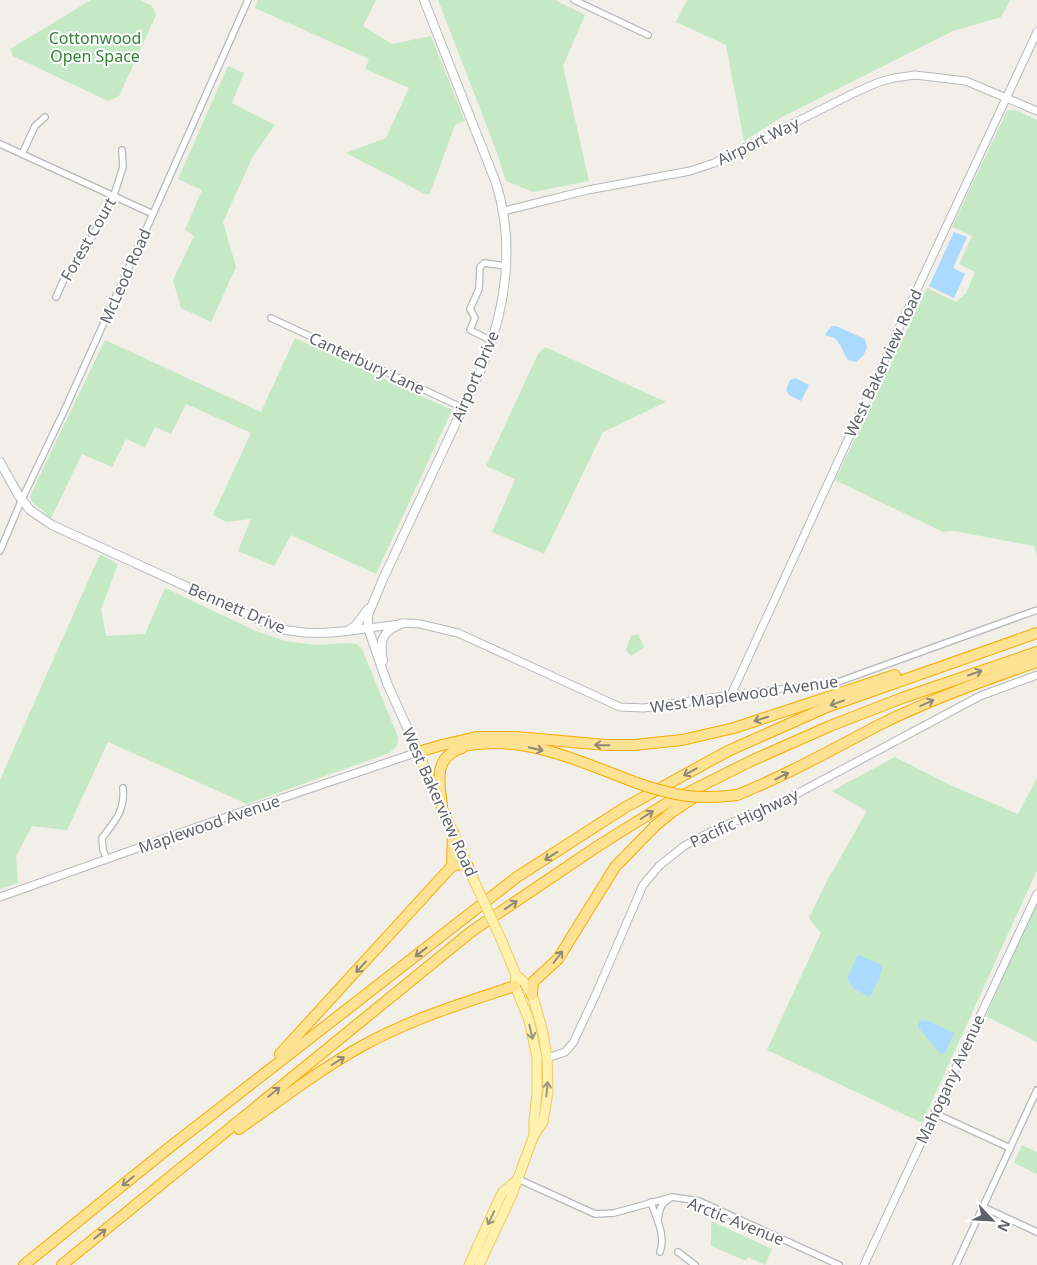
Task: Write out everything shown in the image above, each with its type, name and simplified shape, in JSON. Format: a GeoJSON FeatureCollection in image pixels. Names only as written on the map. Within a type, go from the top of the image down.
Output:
{"type":"FeatureCollection","features":[{"type":"Feature","properties":{"kind":"highway"},"geometry":{"type":"LineString","coordinates":[[24,1265],[166,1151],[517,878],[624,808],[728,751],[827,706],[1037,633]]}},
{"type":"Feature","properties":{"kind":"highway"},"geometry":{"type":"LineString","coordinates":[[62,1265],[472,931],[598,846],[667,803],[751,761],[830,726],[902,698],[1037,652]]}},
{"type":"Feature","properties":{"kind":"highway"},"geometry":{"type":"LineString","coordinates":[[418,752],[458,740],[481,736],[516,737],[606,745],[634,745],[682,740],[734,728],[909,671],[966,657]]}},
{"type":"Feature","properties":{"kind":"highway"},"geometry":{"type":"LineString","coordinates":[[418,752],[497,743],[541,750],[579,760],[669,794],[698,798],[738,795],[771,782],[882,724],[936,699],[1037,662]]}},
{"type":"Feature","properties":{"kind":"highway"},"geometry":{"type":"LineString","coordinates":[[442,806],[439,772],[442,763],[448,754],[470,745]]}},
{"type":"Feature","properties":{"kind":"highway"},"geometry":{"type":"LineString","coordinates":[[532,995],[533,982],[558,959],[604,884],[632,849],[672,812],[751,761]]}},
{"type":"Feature","properties":{"kind":"highway"},"geometry":{"type":"LineString","coordinates":[[452,866],[453,832]]}},
{"type":"Feature","properties":{"kind":"highway"},"geometry":{"type":"LineString","coordinates":[[166,1151],[286,1049],[452,866],[461,864],[468,866]]}},
{"type":"Feature","properties":{"kind":"highway"},"geometry":{"type":"LineString","coordinates":[[169,1179],[310,1079],[363,1046],[389,1032],[446,1008],[515,986]]}},
{"type":"Feature","properties":{"kind":"main road","name":"Airport Drive"},"geometry":{"type":"LineString","coordinates":[[368,628],[368,615],[374,600],[463,408],[492,340],[502,301],[506,266],[504,211],[496,183],[424,0]]}},
{"type":"Feature","properties":{"kind":"main road","name":"Bennett Drive"},"geometry":{"type":"LineString","coordinates":[[0,462],[14,488],[30,510],[52,525],[277,628],[311,634],[345,632],[368,628]]}},
{"type":"Feature","properties":{"kind":"main road"},"geometry":{"type":"LineString","coordinates":[[345,632],[356,625],[374,600]]}},
{"type":"Feature","properties":{"kind":"main road"},"geometry":{"type":"LineString","coordinates":[[387,683],[381,643],[387,632],[403,623]]}},
{"type":"Feature","properties":{"kind":"main road","name":"West Bakerview Road"},"geometry":{"type":"LineString","coordinates":[[368,628],[387,683],[516,975],[524,982],[532,995],[543,1033],[547,1058],[548,1092],[543,1122],[534,1135],[511,1197],[479,1265]]}},
{"type":"Feature","properties":{"kind":"main road","name":"West Bakerview Road"},"geometry":{"type":"LineString","coordinates":[[516,975],[515,986],[529,1020],[537,1057],[534,1135]]}},
{"type":"Feature","properties":{"kind":"main road","name":"West Bakerview Road"},"geometry":{"type":"LineString","coordinates":[[469,1265],[502,1193],[518,1179]]}},
{"type":"Feature","properties":{"kind":"street","name":"McLeod Road"},"geometry":{"type":"LineString","coordinates":[[0,551],[248,0]]}},
{"type":"Feature","properties":{"kind":"street"},"geometry":{"type":"LineString","coordinates":[[574,0],[648,35]]}},
{"type":"Feature","properties":{"kind":"street","name":"West Bakerview Road"},"geometry":{"type":"LineString","coordinates":[[731,695],[1037,32]]}},
{"type":"Feature","properties":{"kind":"street","name":"Airport Way"},"geometry":{"type":"LineString","coordinates":[[504,211],[588,190],[690,171],[714,163],[854,93],[879,82],[894,78],[915,75],[966,80],[1037,111]]}},
{"type":"Feature","properties":{"kind":"street"},"geometry":{"type":"LineString","coordinates":[[22,154],[35,126],[45,117]]}},
{"type":"Feature","properties":{"kind":"street"},"geometry":{"type":"LineString","coordinates":[[0,144],[153,214]]}},
{"type":"Feature","properties":{"kind":"street","name":"Forest Court"},"geometry":{"type":"LineString","coordinates":[[56,298],[65,276],[85,250],[114,195],[123,167],[122,150]]}},
{"type":"Feature","properties":{"kind":"street"},"geometry":{"type":"LineString","coordinates":[[492,340],[470,330],[475,318],[470,309],[479,289],[480,267],[484,263],[506,266]]}},
{"type":"Feature","properties":{"kind":"street","name":"Canterbury Lane"},"geometry":{"type":"LineString","coordinates":[[271,318],[463,408]]}},
{"type":"Feature","properties":{"kind":"street","name":"West Maplewood Avenue"},"geometry":{"type":"LineString","coordinates":[[620,707],[644,708],[838,682],[1037,610]]}},
{"type":"Feature","properties":{"kind":"street","name":"Bennett Drive"},"geometry":{"type":"LineString","coordinates":[[368,628],[403,623],[420,624],[460,634],[620,707]]}},
{"type":"Feature","properties":{"kind":"street","name":"Pacific Highway"},"geometry":{"type":"LineString","coordinates":[[547,1058],[565,1052],[573,1042],[643,885],[664,862],[684,846],[711,832],[774,806],[980,696],[1037,675]]}},
{"type":"Feature","properties":{"kind":"street","name":"Maplewood Avenue"},"geometry":{"type":"LineString","coordinates":[[0,897],[418,752]]}},
{"type":"Feature","properties":{"kind":"street"},"geometry":{"type":"LineString","coordinates":[[107,859],[103,850],[102,838],[117,818],[124,800],[124,788]]}},
{"type":"Feature","properties":{"kind":"street","name":"Mahogany Avenue"},"geometry":{"type":"LineString","coordinates":[[864,1265],[1037,894]]}},
{"type":"Feature","properties":{"kind":"street"},"geometry":{"type":"LineString","coordinates":[[956,1265],[1037,1090]]}},
{"type":"Feature","properties":{"kind":"street"},"geometry":{"type":"LineString","coordinates":[[934,1113],[1010,1148]]}},
{"type":"Feature","properties":{"kind":"street","name":"Arctic Avenue"},"geometry":{"type":"LineString","coordinates":[[518,1179],[596,1214],[614,1213],[672,1198],[699,1201],[839,1265]]}},
{"type":"Feature","properties":{"kind":"street"},"geometry":{"type":"LineString","coordinates":[[658,1223],[660,1208],[664,1202],[672,1198]]}},
{"type":"Feature","properties":{"kind":"street"},"geometry":{"type":"LineString","coordinates":[[652,1202],[662,1239],[660,1252]]}},
{"type":"Feature","properties":{"kind":"street"},"geometry":{"type":"LineString","coordinates":[[983,1207],[1037,1232]]}},
{"type":"Feature","properties":{"kind":"street"},"geometry":{"type":"LineString","coordinates":[[678,1252],[695,1265]]}},
{"type":"Feature","properties":{"kind":"green space","name":"Cottonwood Open Space"},"geometry":{"type":"Polygon","coordinates":[[[91,0],[139,0],[152,6],[156,15],[119,96],[108,101],[13,56],[10,49],[91,0]]]}},
{"type":"Feature","properties":{"kind":"green space"},"geometry":{"type":"Polygon","coordinates":[[[258,0],[376,0],[363,26],[392,44],[431,36],[465,121],[455,125],[430,193],[427,195],[346,153],[386,138],[409,88],[365,69],[369,59],[255,8],[258,0]]]}},
{"type":"Feature","properties":{"kind":"green space"},"geometry":{"type":"Polygon","coordinates":[[[438,0],[555,0],[585,15],[563,66],[589,181],[533,192],[506,181],[496,150],[438,0]]]}},
{"type":"Feature","properties":{"kind":"green space"},"geometry":{"type":"Polygon","coordinates":[[[687,0],[1010,0],[1001,17],[953,31],[782,117],[744,141],[726,45],[676,22],[687,0]]]}},
{"type":"Feature","properties":{"kind":"green space"},"geometry":{"type":"Polygon","coordinates":[[[228,66],[244,73],[232,103],[275,125],[253,156],[223,222],[236,267],[211,322],[181,308],[173,280],[194,236],[185,230],[202,190],[178,179],[228,66]]]}},
{"type":"Feature","properties":{"kind":"green space"},"geometry":{"type":"Polygon","coordinates":[[[1015,110],[1037,120],[1037,556],[1034,546],[954,531],[943,532],[835,480],[927,288],[956,302],[966,293],[975,272],[959,264],[972,236],[952,227],[1007,111],[1015,110]]]}},
{"type":"Feature","properties":{"kind":"green space"},"geometry":{"type":"Polygon","coordinates":[[[295,338],[452,410],[376,574],[291,535],[274,566],[238,551],[251,519],[226,522],[213,515],[251,433],[186,404],[171,434],[155,427],[145,447],[126,439],[112,467],[82,454],[51,518],[32,502],[30,496],[105,340],[261,412],[295,338]]]}},
{"type":"Feature","properties":{"kind":"green space"},"geometry":{"type":"Polygon","coordinates":[[[545,347],[666,402],[603,432],[544,554],[492,532],[515,479],[486,466],[538,354],[545,347]]]}},
{"type":"Feature","properties":{"kind":"green space"},"geometry":{"type":"Polygon","coordinates":[[[100,554],[118,564],[101,609],[106,636],[145,634],[165,588],[256,631],[285,641],[317,645],[357,644],[362,649],[398,737],[397,746],[389,753],[247,804],[108,742],[67,830],[32,826],[16,856],[18,883],[0,889],[0,780],[100,554]]]}},
{"type":"Feature","properties":{"kind":"green space"},"geometry":{"type":"Polygon","coordinates":[[[638,634],[644,647],[631,656],[626,650],[631,636],[638,634]]]}},
{"type":"Feature","properties":{"kind":"green space"},"geometry":{"type":"Polygon","coordinates":[[[895,757],[950,785],[1018,814],[1037,778],[1037,870],[922,1123],[767,1050],[821,933],[809,918],[828,879],[867,811],[832,791],[895,757]]]}},
{"type":"Feature","properties":{"kind":"green space"},"geometry":{"type":"Polygon","coordinates":[[[1037,899],[1037,1042],[986,1016],[1037,899]]]}},
{"type":"Feature","properties":{"kind":"green space"},"geometry":{"type":"Polygon","coordinates":[[[1022,1145],[1037,1152],[1037,1174],[1014,1163],[1022,1145]]]}},
{"type":"Feature","properties":{"kind":"green space"},"geometry":{"type":"Polygon","coordinates":[[[711,1221],[772,1249],[765,1265],[748,1257],[746,1261],[711,1246],[711,1221]]]}},
{"type":"Feature","properties":{"kind":"water"},"geometry":{"type":"Polygon","coordinates":[[[954,232],[967,237],[953,268],[965,274],[954,298],[929,286],[954,232]]]}},
{"type":"Feature","properties":{"kind":"water"},"geometry":{"type":"Polygon","coordinates":[[[832,326],[865,339],[867,348],[863,356],[856,362],[848,360],[840,344],[834,338],[826,336],[826,333],[832,326]]]}},
{"type":"Feature","properties":{"kind":"water"},"geometry":{"type":"Polygon","coordinates":[[[795,378],[809,385],[801,401],[789,395],[786,390],[790,380],[795,378]]]}},
{"type":"Feature","properties":{"kind":"water"},"geometry":{"type":"Polygon","coordinates":[[[858,955],[878,963],[882,967],[879,979],[870,997],[853,988],[847,979],[858,955]]]}},
{"type":"Feature","properties":{"kind":"water"},"geometry":{"type":"Polygon","coordinates":[[[922,1020],[954,1033],[945,1053],[941,1054],[918,1027],[919,1022],[922,1020]]]}}]}
